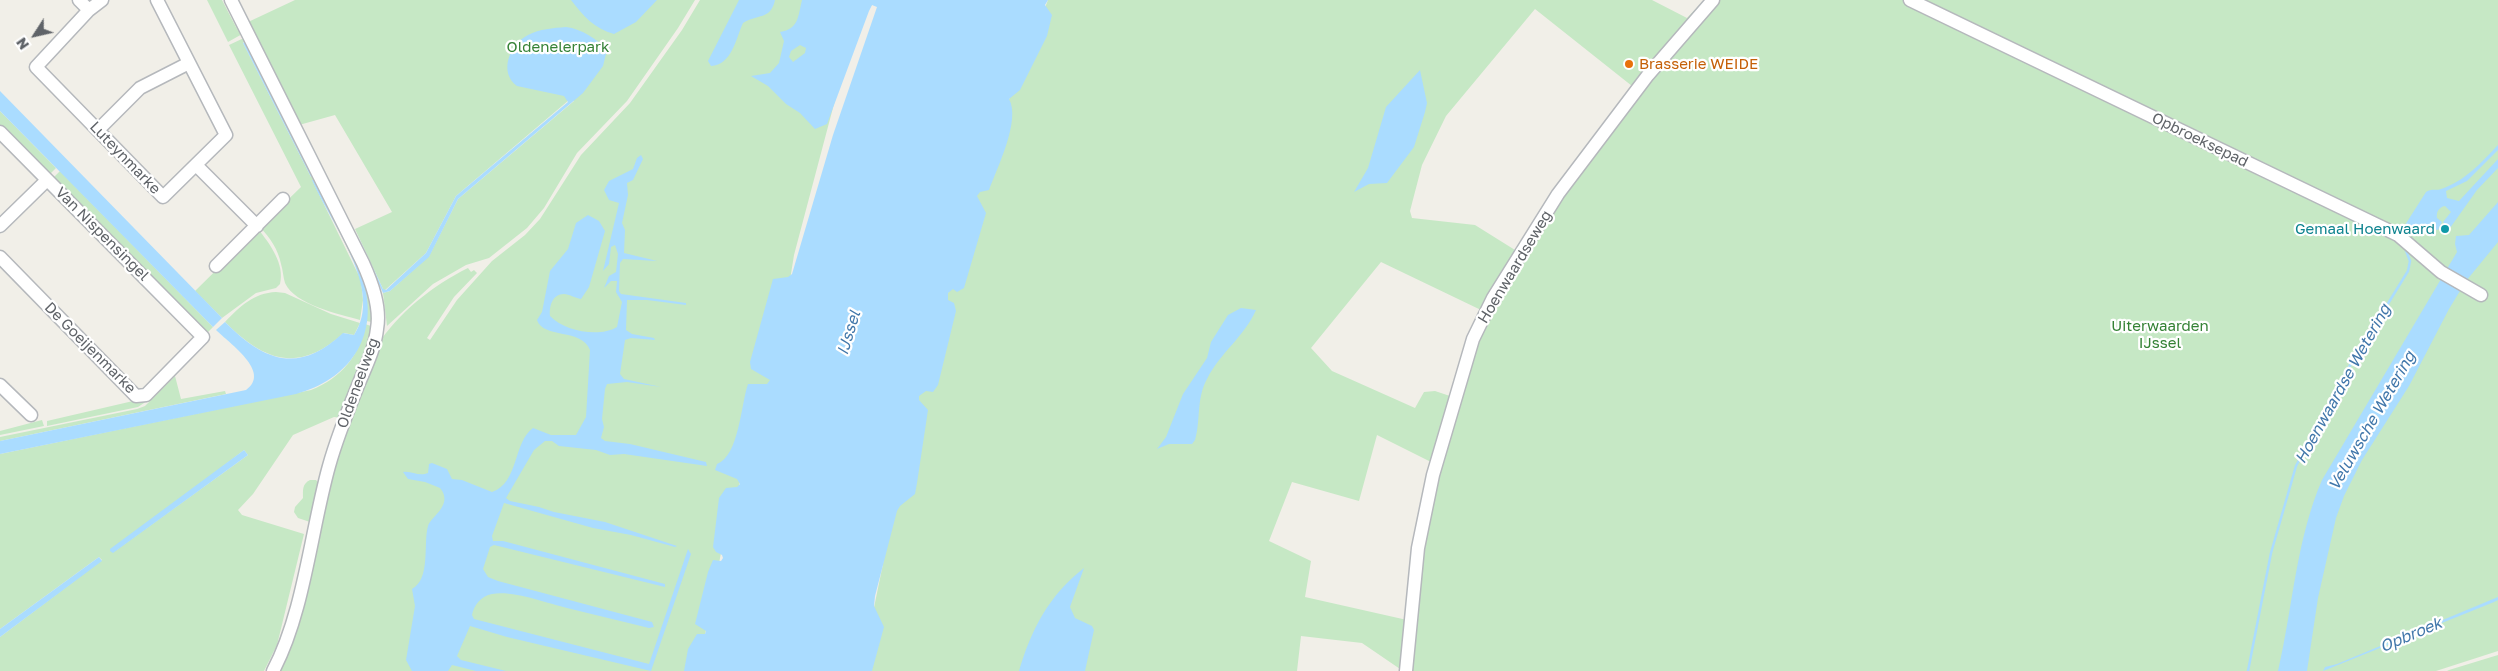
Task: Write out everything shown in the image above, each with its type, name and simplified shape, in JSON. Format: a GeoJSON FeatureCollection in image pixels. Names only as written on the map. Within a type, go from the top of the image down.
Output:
{"type":"FeatureCollection","features":[{"type":"Feature","properties":{"kind":"street"},"geometry":{"type":"LineString","coordinates":[[78,0],[89,10]]}},
{"type":"Feature","properties":{"kind":"street","name":"Luteynmarke"},"geometry":{"type":"LineString","coordinates":[[102,0],[89,10],[36,67],[164,197],[226,135],[157,0]]}},
{"type":"Feature","properties":{"kind":"street","name":"Oldeneelweg"},"geometry":{"type":"LineString","coordinates":[[231,0],[368,275],[375,297],[378,325],[370,356],[334,449],[291,627],[274,671]]}},
{"type":"Feature","properties":{"kind":"street","name":"Hoenwaardseweg"},"geometry":{"type":"LineString","coordinates":[[1406,671],[1418,548],[1433,474],[1473,339],[1493,298],[1558,194],[1648,74],[1713,0]]}},
{"type":"Feature","properties":{"kind":"street","name":"Opbroeksepad"},"geometry":{"type":"LineString","coordinates":[[1910,0],[2398,235],[2441,272],[2481,295]]}},
{"type":"Feature","properties":{"kind":"street"},"geometry":{"type":"LineString","coordinates":[[98,130],[140,88],[189,63]]}},
{"type":"Feature","properties":{"kind":"street","name":"Van Nispensingel"},"geometry":{"type":"LineString","coordinates":[[0,132],[203,337]]}},
{"type":"Feature","properties":{"kind":"street"},"geometry":{"type":"LineString","coordinates":[[196,164],[257,226]]}},
{"type":"Feature","properties":{"kind":"street"},"geometry":{"type":"LineString","coordinates":[[0,226],[47,180]]}},
{"type":"Feature","properties":{"kind":"street"},"geometry":{"type":"LineString","coordinates":[[216,266],[283,199]]}},
{"type":"Feature","properties":{"kind":"street","name":"De Goeijenmarke"},"geometry":{"type":"LineString","coordinates":[[0,257],[136,396],[146,395],[203,337]]}},
{"type":"Feature","properties":{"kind":"street"},"geometry":{"type":"LineString","coordinates":[[0,384],[31,415]]}},
{"type":"Feature","properties":{"kind":"green space"},"geometry":{"type":"Polygon","coordinates":[[[207,0],[222,0],[238,31],[224,0],[228,0],[244,33],[228,42],[207,0]]]}},
{"type":"Feature","properties":{"kind":"green space","name":"Oldenelerpark"},"geometry":{"type":"Polygon","coordinates":[[[295,0],[695,0],[678,28],[627,101],[577,153],[544,208],[527,228],[489,258],[466,265],[433,284],[387,326],[383,293],[390,291],[429,256],[458,199],[574,101],[569,100],[456,196],[426,253],[384,291],[355,229],[392,212],[335,115],[299,125],[246,23],[295,0]]]}},
{"type":"Feature","properties":{"kind":"green space"},"geometry":{"type":"Polygon","coordinates":[[[700,0],[875,0],[862,20],[834,104],[794,255],[774,380],[740,482],[721,553],[698,671],[277,671],[326,477],[377,346],[395,322],[429,291],[468,268],[471,272],[474,270],[477,273],[454,297],[427,338],[430,340],[457,300],[492,261],[525,235],[540,219],[581,155],[630,103],[682,30],[700,0]]]}},
{"type":"Feature","properties":{"kind":"green space","name":"Uiterwaarden IJssel"},"geometry":{"type":"Polygon","coordinates":[[[1048,0],[1652,0],[1687,18],[1704,0],[2498,0],[2498,651],[2436,671],[1403,671],[1362,643],[1301,636],[1297,671],[861,671],[917,398],[976,198],[1008,102],[1048,0]],[[1535,9],[1446,116],[1422,165],[1410,211],[1412,218],[1475,225],[1515,250],[1545,202],[1632,86],[1535,9]],[[1381,262],[1311,348],[1332,371],[1415,408],[1424,392],[1435,391],[1450,396],[1467,341],[1481,310],[1381,262]],[[1377,435],[1359,501],[1292,482],[1269,541],[1311,561],[1305,597],[1407,620],[1433,463],[1377,435]]]}},
{"type":"Feature","properties":{"kind":"green space"},"geometry":{"type":"Polygon","coordinates":[[[246,37],[354,250],[372,296],[372,322],[366,321],[367,303],[358,266],[312,180],[361,280],[363,300],[360,320],[318,308],[290,291],[285,283],[278,253],[260,227],[301,187],[229,45],[246,37]],[[244,42],[311,177],[312,176],[244,42]]]}},
{"type":"Feature","properties":{"kind":"green space"},"geometry":{"type":"Polygon","coordinates":[[[0,111],[56,168],[50,174],[48,171],[44,172],[0,127],[0,111]]]}},
{"type":"Feature","properties":{"kind":"green space"},"geometry":{"type":"Polygon","coordinates":[[[60,171],[213,327],[206,334],[55,183],[54,177],[60,171]]]}},
{"type":"Feature","properties":{"kind":"green space"},"geometry":{"type":"Polygon","coordinates":[[[258,229],[272,248],[278,262],[281,277],[280,284],[276,288],[256,293],[222,318],[195,291],[258,229]]]}},
{"type":"Feature","properties":{"kind":"green space"},"geometry":{"type":"Polygon","coordinates":[[[276,292],[285,293],[331,314],[360,323],[354,335],[344,333],[327,346],[311,354],[296,358],[282,358],[268,353],[254,346],[225,322],[248,301],[261,295],[276,292]]]}},
{"type":"Feature","properties":{"kind":"green space"},"geometry":{"type":"Polygon","coordinates":[[[365,324],[374,327],[342,418],[334,417],[293,435],[253,494],[238,510],[242,515],[304,534],[277,645],[264,671],[0,671],[0,637],[102,560],[99,557],[0,629],[0,454],[311,390],[322,385],[340,372],[354,356],[365,324]],[[244,450],[112,553],[248,455],[244,450]]]}},
{"type":"Feature","properties":{"kind":"green space"},"geometry":{"type":"Polygon","coordinates":[[[175,376],[181,399],[225,391],[226,394],[0,441],[0,437],[137,409],[145,406],[175,376]]]}},
{"type":"Feature","properties":{"kind":"green space"},"geometry":{"type":"Polygon","coordinates":[[[146,398],[150,399],[138,407],[47,426],[47,421],[146,398]]]}},
{"type":"Feature","properties":{"kind":"green space"},"geometry":{"type":"Polygon","coordinates":[[[42,420],[44,426],[0,435],[0,431],[42,420]]]}},
{"type":"Feature","properties":{"kind":"green space"},"geometry":{"type":"Polygon","coordinates":[[[310,480],[316,480],[321,486],[310,522],[298,518],[294,512],[295,507],[303,498],[304,485],[310,480]]]}},
{"type":"Feature","properties":{"kind":"green space"},"geometry":{"type":"Polygon","coordinates":[[[2498,655],[2498,671],[2447,671],[2449,670],[2498,655]]]}},
{"type":"Feature","properties":{"kind":"water"},"geometry":{"type":"Polygon","coordinates":[[[571,0],[657,0],[636,22],[614,34],[601,29],[590,21],[571,0]]]}},
{"type":"Feature","properties":{"kind":"water"},"geometry":{"type":"Polygon","coordinates":[[[739,0],[775,0],[767,14],[743,23],[729,56],[724,61],[711,66],[708,61],[739,0]]]}},
{"type":"Feature","properties":{"kind":"water","name":"IJssel"},"geometry":{"type":"Polygon","coordinates":[[[802,0],[1048,0],[1045,5],[1052,15],[1047,36],[1020,90],[1009,99],[1012,108],[1010,131],[989,190],[980,192],[977,196],[986,213],[964,288],[957,292],[953,289],[948,293],[948,300],[954,303],[956,311],[938,385],[933,392],[926,391],[919,396],[919,400],[928,410],[917,483],[915,494],[900,506],[897,511],[875,596],[874,606],[884,627],[872,671],[684,671],[688,649],[697,634],[705,634],[706,631],[695,624],[708,572],[713,560],[721,561],[723,558],[713,547],[719,498],[726,488],[737,487],[740,484],[737,479],[715,470],[717,464],[730,451],[735,440],[748,384],[767,384],[770,380],[751,369],[750,362],[773,279],[788,277],[792,274],[833,135],[877,7],[872,5],[869,11],[827,124],[815,129],[800,113],[786,104],[768,86],[751,76],[770,73],[779,63],[784,41],[780,32],[791,28],[797,21],[802,0]],[[800,45],[791,51],[789,57],[793,62],[805,53],[806,48],[800,45]]]}},
{"type":"Feature","properties":{"kind":"water"},"geometry":{"type":"Polygon","coordinates":[[[566,27],[589,35],[607,50],[603,66],[583,93],[458,199],[429,257],[390,291],[383,293],[357,234],[383,289],[386,290],[426,253],[456,196],[568,102],[564,96],[517,86],[511,80],[507,66],[516,45],[528,35],[551,28],[566,27]]]}},
{"type":"Feature","properties":{"kind":"water"},"geometry":{"type":"Polygon","coordinates":[[[245,42],[312,176],[311,177],[243,43],[245,42]]]}},
{"type":"Feature","properties":{"kind":"water"},"geometry":{"type":"Polygon","coordinates":[[[1420,70],[1427,103],[1414,147],[1387,183],[1369,184],[1354,192],[1368,168],[1386,107],[1420,70]]]}},
{"type":"Feature","properties":{"kind":"water"},"geometry":{"type":"Polygon","coordinates":[[[0,91],[222,318],[213,327],[0,111],[0,91]]]}},
{"type":"Feature","properties":{"kind":"water"},"geometry":{"type":"Polygon","coordinates":[[[2498,145],[2498,150],[2467,181],[2446,191],[2447,198],[2459,201],[2498,159],[2498,168],[2477,190],[2450,228],[2443,222],[2451,212],[2445,206],[2441,207],[2438,212],[2437,218],[2442,222],[2438,230],[2428,228],[2416,236],[2405,229],[2405,225],[2426,192],[2450,186],[2458,181],[2472,171],[2498,145]]]}},
{"type":"Feature","properties":{"kind":"water"},"geometry":{"type":"Polygon","coordinates":[[[641,155],[643,159],[633,180],[627,183],[628,195],[622,223],[625,230],[624,253],[657,261],[623,259],[620,263],[619,291],[621,294],[686,303],[686,305],[647,300],[627,300],[626,330],[632,334],[654,338],[655,340],[631,338],[625,340],[620,374],[624,379],[661,387],[627,382],[607,384],[602,419],[604,427],[601,438],[605,441],[630,444],[706,462],[707,466],[624,454],[610,455],[596,450],[559,446],[552,441],[545,441],[534,450],[506,498],[510,501],[554,512],[605,522],[677,546],[593,528],[504,503],[492,536],[493,541],[503,541],[665,584],[665,587],[494,545],[490,547],[483,569],[488,577],[498,581],[652,622],[654,627],[649,628],[530,598],[500,593],[481,599],[476,604],[472,615],[474,619],[649,664],[688,549],[691,554],[651,671],[507,637],[470,626],[457,656],[461,660],[506,671],[476,671],[452,665],[448,671],[412,671],[406,660],[415,606],[412,589],[422,577],[428,526],[443,505],[444,494],[440,488],[425,482],[408,479],[403,472],[428,473],[429,464],[432,463],[447,469],[452,479],[462,480],[492,492],[501,487],[507,480],[522,443],[533,428],[551,435],[576,435],[586,417],[590,350],[586,343],[579,339],[547,330],[537,320],[542,312],[550,271],[568,249],[576,223],[588,215],[599,221],[605,231],[589,287],[581,299],[566,294],[557,296],[551,305],[550,316],[564,326],[582,331],[601,332],[617,327],[622,302],[616,292],[617,281],[611,281],[604,288],[609,276],[616,272],[618,254],[615,245],[611,247],[609,264],[603,271],[619,203],[609,200],[604,190],[609,181],[633,169],[637,158],[641,155]]]}},
{"type":"Feature","properties":{"kind":"water"},"geometry":{"type":"Polygon","coordinates":[[[312,180],[314,180],[355,258],[364,284],[368,304],[367,322],[363,339],[355,354],[344,367],[331,378],[296,394],[0,454],[0,441],[246,390],[253,383],[254,375],[246,358],[216,330],[225,322],[254,346],[268,354],[282,358],[296,358],[311,354],[327,346],[343,333],[354,335],[362,317],[363,297],[359,277],[351,256],[312,180]]]}},
{"type":"Feature","properties":{"kind":"water","name":"Veluwsche Wetering"},"geometry":{"type":"Polygon","coordinates":[[[2498,202],[2498,242],[2466,281],[2449,309],[2409,386],[2362,460],[2344,496],[2336,518],[2318,598],[2307,671],[2278,671],[2306,526],[2322,480],[2457,252],[2456,236],[2469,235],[2498,202]]]}},
{"type":"Feature","properties":{"kind":"water"},"geometry":{"type":"Polygon","coordinates":[[[1241,308],[1256,310],[1245,329],[1218,361],[1207,379],[1201,394],[1195,440],[1192,444],[1169,444],[1157,449],[1166,437],[1183,394],[1207,358],[1211,342],[1228,315],[1241,308]]]}},
{"type":"Feature","properties":{"kind":"water"},"geometry":{"type":"Polygon","coordinates":[[[244,450],[248,455],[113,553],[110,551],[110,549],[244,450]]]}},
{"type":"Feature","properties":{"kind":"water"},"geometry":{"type":"Polygon","coordinates":[[[99,557],[102,561],[0,637],[0,629],[99,557]]]}},
{"type":"Feature","properties":{"kind":"water"},"geometry":{"type":"Polygon","coordinates":[[[1084,568],[1070,607],[1075,618],[1092,626],[1094,630],[1085,671],[1019,671],[1029,641],[1043,614],[1061,590],[1084,568]]]}},
{"type":"Feature","properties":{"kind":"water","name":"Opbroek"},"geometry":{"type":"Polygon","coordinates":[[[2498,597],[2498,600],[2494,602],[2323,671],[2325,667],[2337,664],[2498,597]]]}},
{"type":"Feature","properties":{"kind":"waterway","name":"Hoenwaardse Wetering"},"geometry":{"type":"LineString","coordinates":[[2248,671],[2271,553],[2296,466],[2346,372],[2408,271],[2410,261],[2405,248]]}},
{"type":"Feature","properties":{"kind":"place","name":"Brasserie WEIDE"},"geometry":{"type":"Point","coordinates":[1629,64]}},
{"type":"Feature","properties":{"kind":"place","name":"Gemaal Hoenwaard"},"geometry":{"type":"Point","coordinates":[2445,229]}}]}
